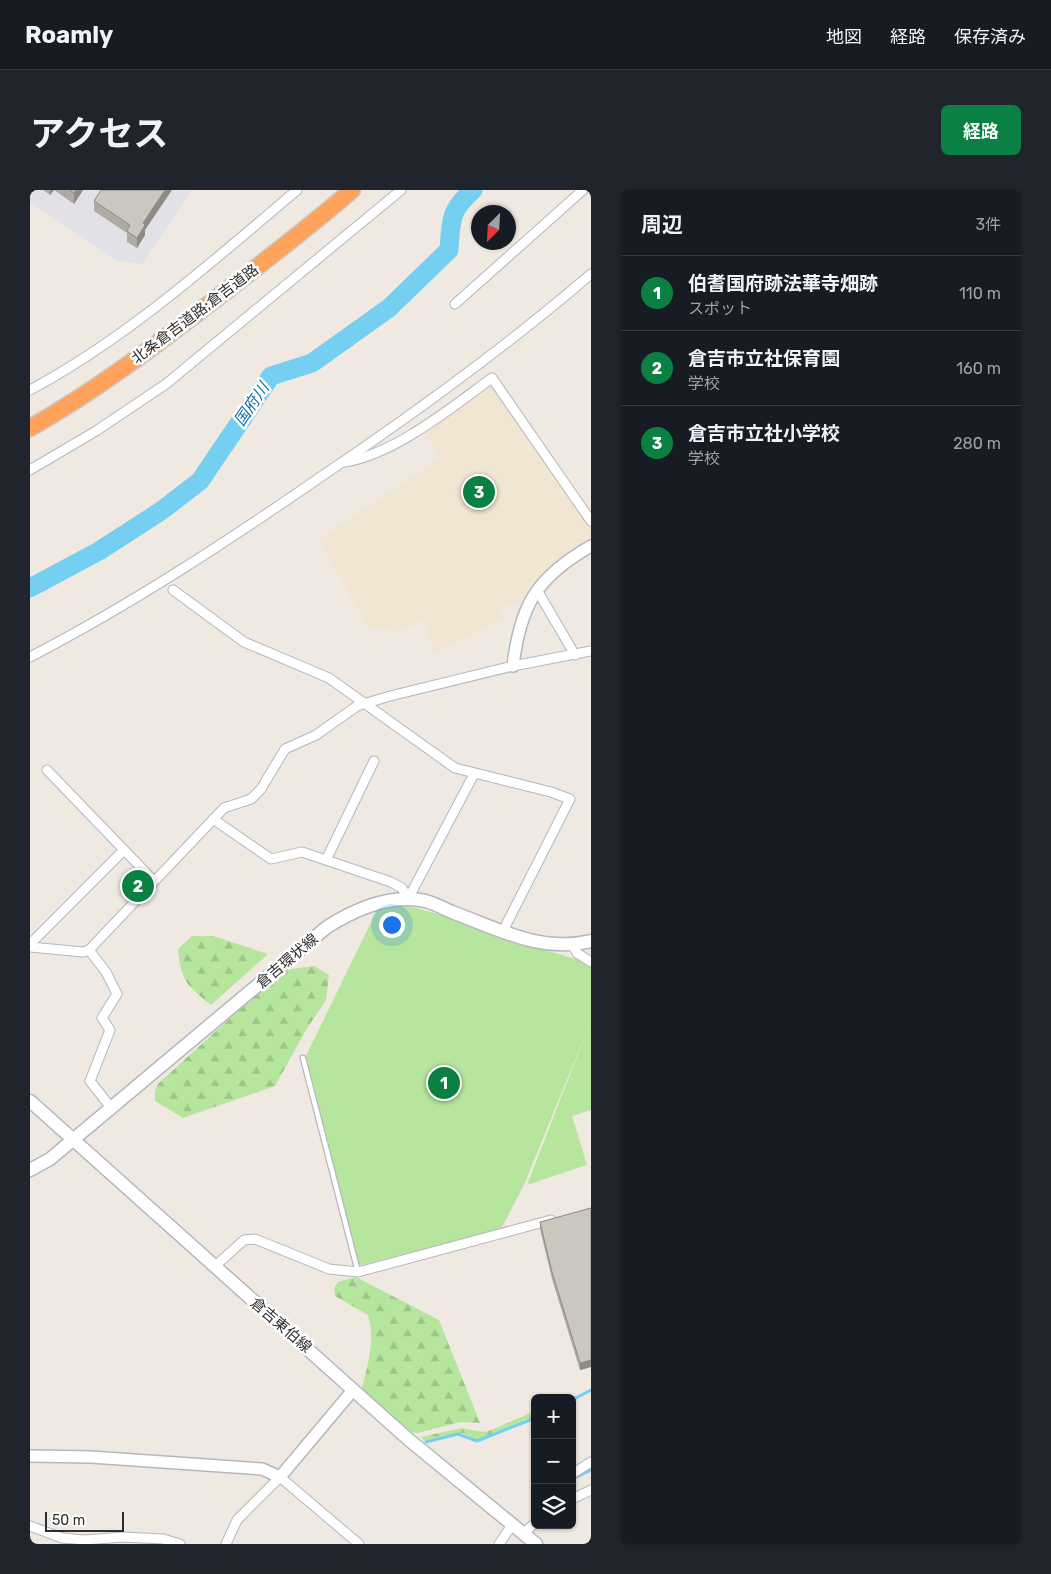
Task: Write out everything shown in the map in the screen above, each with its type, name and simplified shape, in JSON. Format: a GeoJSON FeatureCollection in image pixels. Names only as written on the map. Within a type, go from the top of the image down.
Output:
{"type":"FeatureCollection","features":[{"type":"Feature","properties":{"kind":"highway","name":"北条倉吉道路;倉吉道路"},"geometry":{"type":"LineString","coordinates":[[30,417],[127,356],[237,272],[335,190]]}},
{"type":"Feature","properties":{"kind":"highway","name":"北条倉吉道路;倉吉道路"},"geometry":{"type":"LineString","coordinates":[[30,428],[137,360],[244,278],[352,190]]}},
{"type":"Feature","properties":{"kind":"main road","name":"倉吉環状線"},"geometry":{"type":"LineString","coordinates":[[30,1170],[50,1159],[327,927],[350,912],[387,900],[422,900],[532,942],[557,946],[591,941]]}},
{"type":"Feature","properties":{"kind":"main road","name":"倉吉東伯線"},"geometry":{"type":"LineString","coordinates":[[30,1101],[214,1268],[353,1390],[536,1544]]}},
{"type":"Feature","properties":{"kind":"street"},"geometry":{"type":"LineString","coordinates":[[30,390],[56,376],[176,292],[297,190]]}},
{"type":"Feature","properties":{"kind":"street"},"geometry":{"type":"LineString","coordinates":[[30,470],[96,431],[166,384],[401,190]]}},
{"type":"Feature","properties":{"kind":"street"},"geometry":{"type":"LineString","coordinates":[[455,304],[583,190]]}},
{"type":"Feature","properties":{"kind":"street"},"geometry":{"type":"LineString","coordinates":[[30,657],[99,621],[251,526],[343,462],[534,323],[591,274]]}},
{"type":"Feature","properties":{"kind":"street"},"geometry":{"type":"LineString","coordinates":[[343,462],[359,460],[420,430],[492,378],[591,521]]}},
{"type":"Feature","properties":{"kind":"street"},"geometry":{"type":"LineString","coordinates":[[513,666],[520,626],[543,580],[566,560],[591,546]]}},
{"type":"Feature","properties":{"kind":"street"},"geometry":{"type":"LineString","coordinates":[[173,590],[244,642],[329,678],[455,768],[570,799],[506,925]]}},
{"type":"Feature","properties":{"kind":"street"},"geometry":{"type":"LineString","coordinates":[[537,590],[575,655]]}},
{"type":"Feature","properties":{"kind":"street"},"geometry":{"type":"LineString","coordinates":[[30,946],[83,952],[89,950],[224,808],[251,799],[261,790],[286,749],[316,735],[357,706],[513,666],[591,651]]}},
{"type":"Feature","properties":{"kind":"street"},"geometry":{"type":"LineString","coordinates":[[326,860],[374,761]]}},
{"type":"Feature","properties":{"kind":"street"},"geometry":{"type":"LineString","coordinates":[[47,770],[154,881]]}},
{"type":"Feature","properties":{"kind":"street"},"geometry":{"type":"LineString","coordinates":[[408,899],[474,774]]}},
{"type":"Feature","properties":{"kind":"street"},"geometry":{"type":"LineString","coordinates":[[213,819],[271,859],[302,852],[391,882],[402,888],[408,899]]}},
{"type":"Feature","properties":{"kind":"street"},"geometry":{"type":"LineString","coordinates":[[30,946],[124,850]]}},
{"type":"Feature","properties":{"kind":"street"},"geometry":{"type":"LineString","coordinates":[[572,944],[577,953],[591,962]]}},
{"type":"Feature","properties":{"kind":"street"},"geometry":{"type":"LineString","coordinates":[[89,950],[106,972],[117,994],[102,1018],[110,1030],[90,1081],[112,1109]]}},
{"type":"Feature","properties":{"kind":"street"},"geometry":{"type":"LineString","coordinates":[[214,1268],[244,1240],[254,1239],[329,1269],[358,1272],[563,1216]]}},
{"type":"Feature","properties":{"kind":"street"},"geometry":{"type":"LineString","coordinates":[[226,1544],[236,1520],[280,1477],[353,1390]]}},
{"type":"Feature","properties":{"kind":"street"},"geometry":{"type":"LineString","coordinates":[[30,1456],[91,1457],[262,1468],[280,1477],[359,1544]]}},
{"type":"Feature","properties":{"kind":"street"},"geometry":{"type":"LineString","coordinates":[[576,1471],[591,1462]]}},
{"type":"Feature","properties":{"kind":"street"},"geometry":{"type":"LineString","coordinates":[[576,1497],[591,1490]]}},
{"type":"Feature","properties":{"kind":"street"},"geometry":{"type":"LineString","coordinates":[[501,1544],[512,1525]]}},
{"type":"Feature","properties":{"kind":"street"},"geometry":{"type":"LineString","coordinates":[[30,1526],[62,1538],[84,1540],[123,1537],[163,1538],[180,1544]]}},
{"type":"Feature","properties":{"kind":"street"},"geometry":{"type":"LineString","coordinates":[[523,1534],[531,1527]]}},
{"type":"Feature","properties":{"kind":"lane"},"geometry":{"type":"LineString","coordinates":[[303,1058],[358,1272]]}},
{"type":"Feature","properties":{"kind":"shaded area"},"geometry":{"type":"Polygon","coordinates":[[[30,190],[192,190],[142,264],[115,260],[30,202],[30,190]]]}},
{"type":"Feature","properties":{"kind":"shaded area"},"geometry":{"type":"Polygon","coordinates":[[[490,383],[591,525],[591,542],[565,555],[549,568],[531,586],[526,599],[499,608],[504,618],[434,653],[425,620],[397,633],[384,627],[368,628],[319,539],[441,458],[424,432],[490,383]]]}},
{"type":"Feature","properties":{"kind":"green space"},"geometry":{"type":"Polygon","coordinates":[[[402,905],[451,918],[591,965],[591,1110],[572,1116],[587,1165],[527,1185],[590,1023],[524,1185],[501,1229],[361,1265],[358,1264],[305,1058],[378,908],[402,905]]]}},
{"type":"Feature","properties":{"kind":"green space"},"geometry":{"type":"Polygon","coordinates":[[[192,936],[213,936],[268,954],[211,1005],[191,987],[183,976],[181,969],[178,949],[192,936]]]}},
{"type":"Feature","properties":{"kind":"green space"},"geometry":{"type":"Polygon","coordinates":[[[314,966],[329,975],[326,1000],[306,1030],[275,1086],[183,1118],[155,1101],[155,1091],[158,1084],[283,970],[314,966]]]}},
{"type":"Feature","properties":{"kind":"green space"},"geometry":{"type":"Polygon","coordinates":[[[356,1277],[439,1320],[480,1423],[461,1422],[418,1433],[404,1431],[361,1393],[371,1344],[368,1315],[335,1296],[334,1288],[338,1282],[356,1277]]]}},
{"type":"Feature","properties":{"kind":"green space"},"geometry":{"type":"Polygon","coordinates":[[[531,1413],[531,1418],[477,1440],[463,1433],[424,1441],[421,1437],[462,1428],[483,1432],[531,1413]]]}},
{"type":"Feature","properties":{"kind":"building"},"geometry":{"type":"Polygon","coordinates":[[[101,190],[165,190],[143,223],[145,225],[137,238],[127,231],[130,225],[94,201],[101,190]]]}},
{"type":"Feature","properties":{"kind":"building"},"geometry":{"type":"Polygon","coordinates":[[[591,1208],[591,1360],[580,1363],[552,1272],[540,1222],[591,1208]]]}},
{"type":"Feature","properties":{"kind":"waterway","name":"国府川"},"geometry":{"type":"LineString","coordinates":[[30,588],[99,551],[161,511],[200,481],[271,376],[312,363],[389,308],[449,250],[453,216],[465,197],[473,190]]}},
{"type":"Feature","properties":{"kind":"waterway"},"geometry":{"type":"LineString","coordinates":[[576,1398],[591,1390]]}},
{"type":"Feature","properties":{"kind":"waterway"},"geometry":{"type":"LineString","coordinates":[[426,1442],[458,1434],[477,1441],[531,1420]]}},
{"type":"Feature","properties":{"kind":"waterway"},"geometry":{"type":"LineString","coordinates":[[576,1477],[591,1470]]}},
{"type":"Feature","properties":{"kind":"place","name":"倉吉市立社小学校"},"geometry":{"type":"Point","coordinates":[479,492]}},
{"type":"Feature","properties":{"kind":"place","name":"倉吉市立社保育園"},"geometry":{"type":"Point","coordinates":[138,886]}},
{"type":"Feature","properties":{"kind":"place","name":"伯耆国府跡法華寺畑跡"},"geometry":{"type":"Point","coordinates":[444,1083]}}]}
